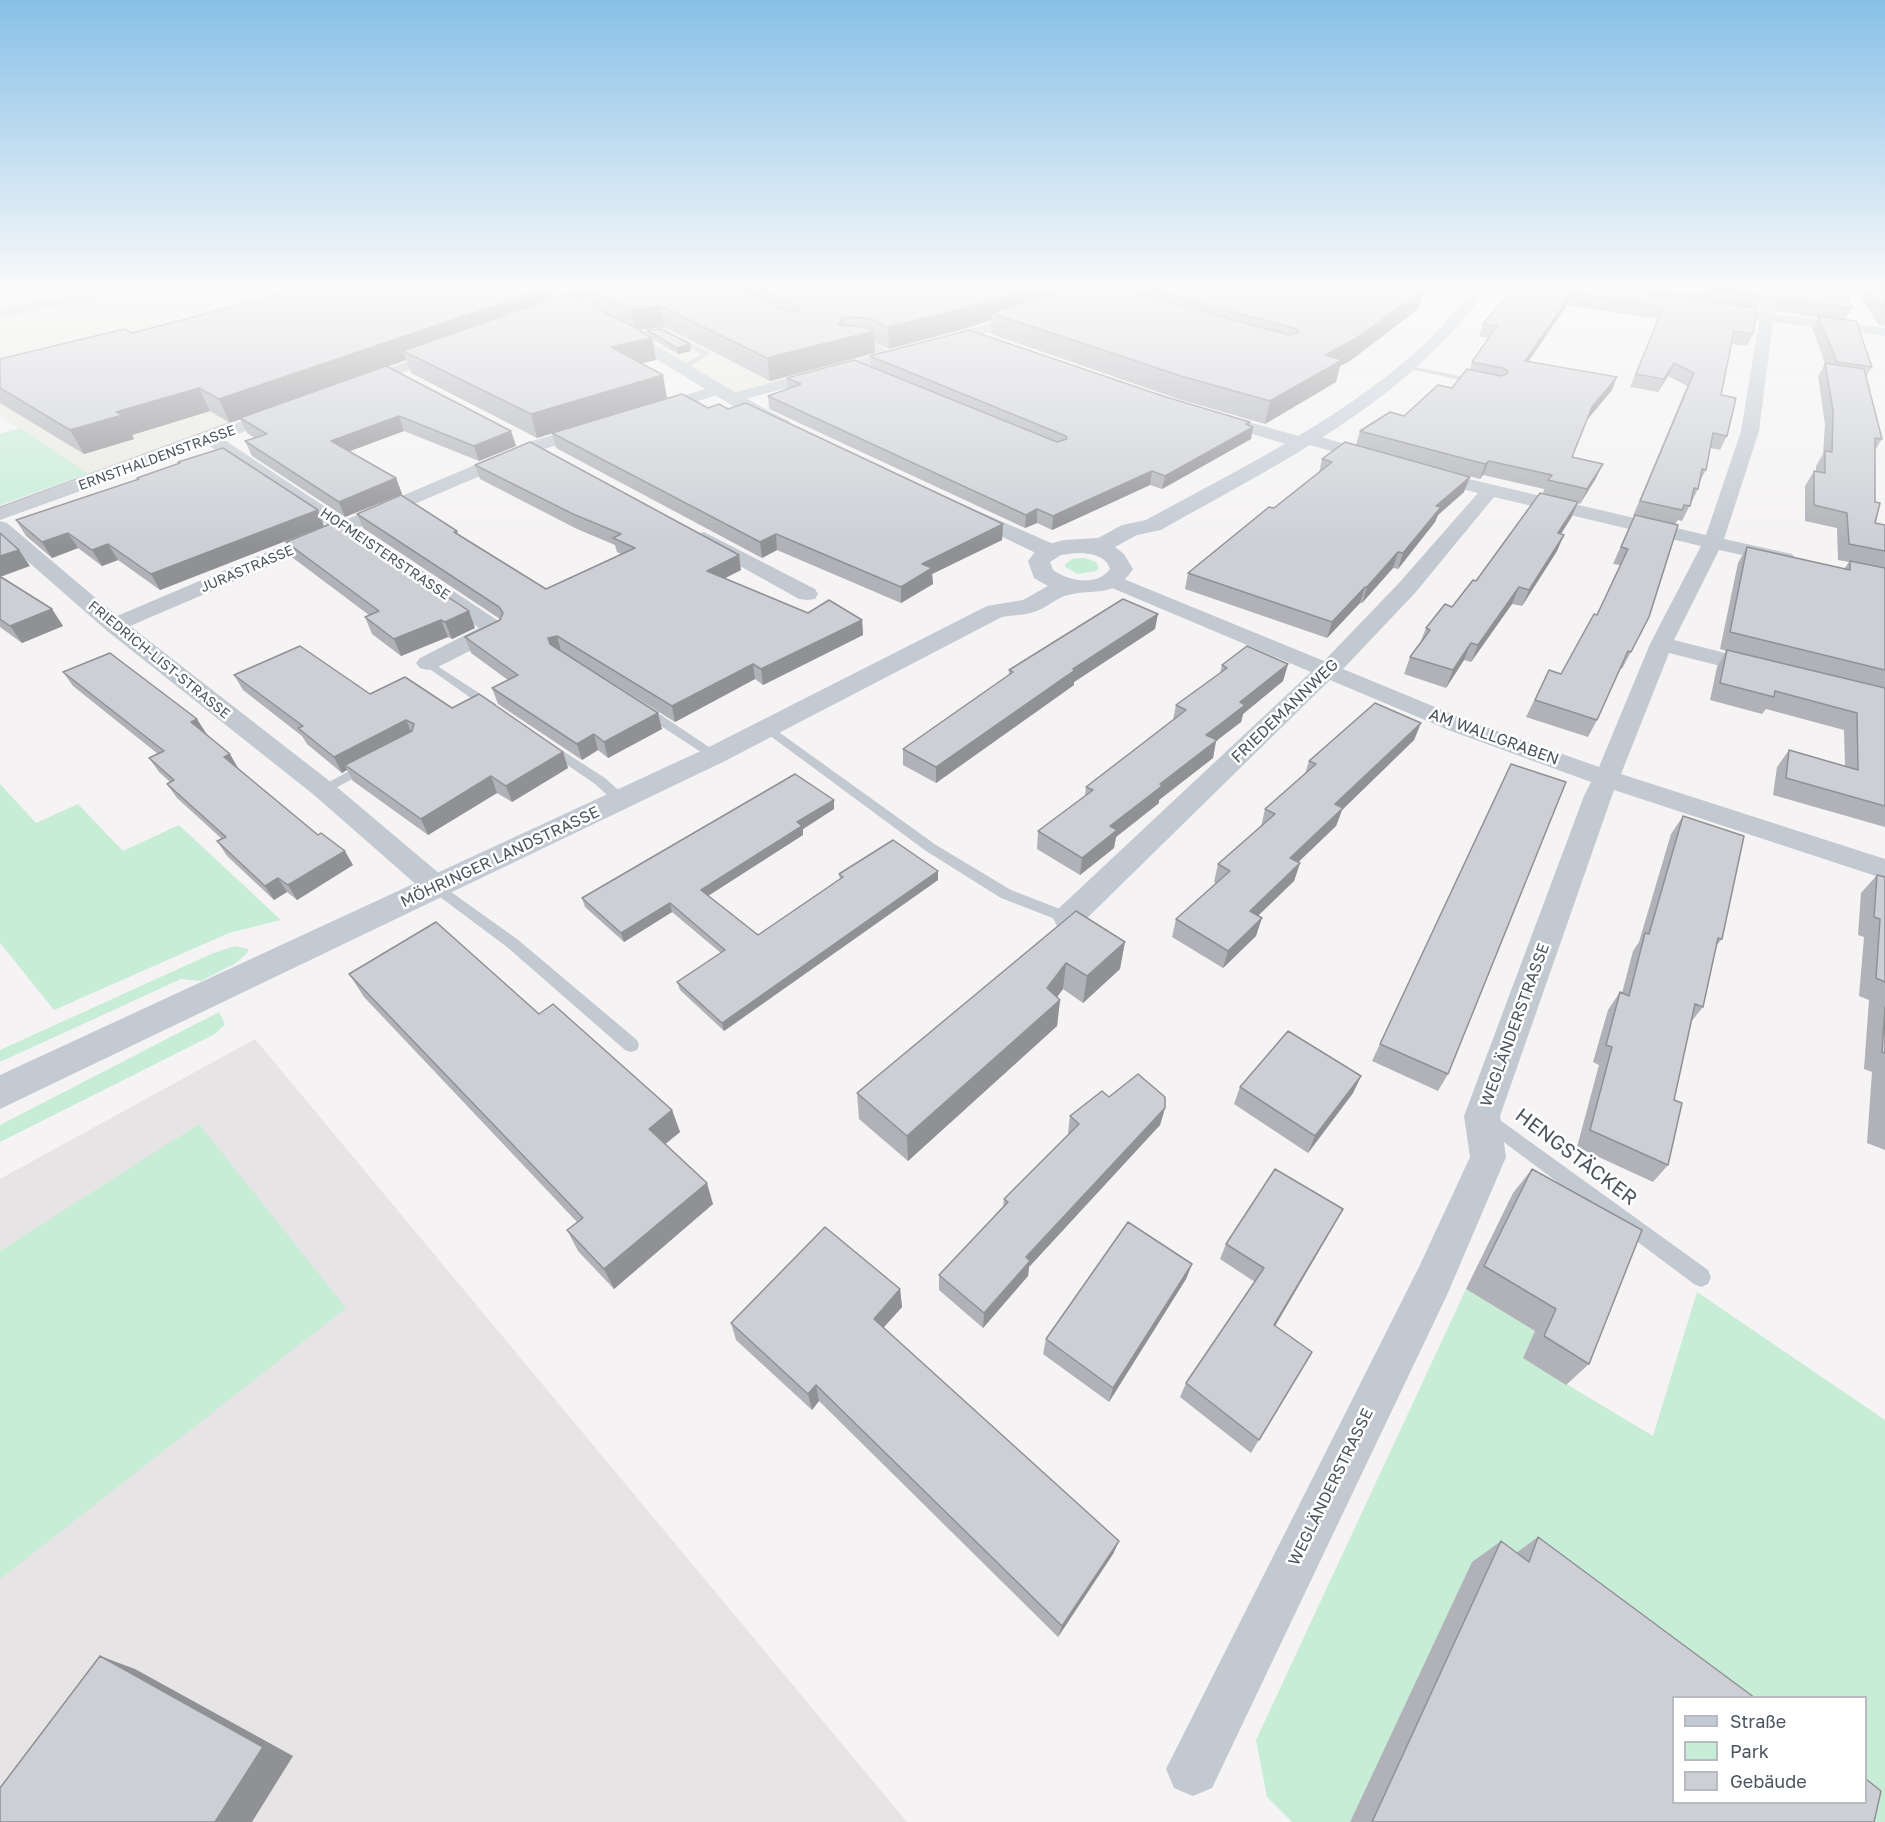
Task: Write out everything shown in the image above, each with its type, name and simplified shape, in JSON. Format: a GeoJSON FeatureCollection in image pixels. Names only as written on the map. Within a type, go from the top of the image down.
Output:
{"type":"FeatureCollection","features":[{"type":"Feature","properties":{"kind":"main road","name":"MÖHRINGER LANDSTRASSE"},"geometry":{"type":"LineString","coordinates":[[996,611],[1008,595],[1036,580],[1046,562],[1064,547],[1090,547],[1106,543],[1130,530],[1153,525],[1302,440],[1375,394],[1400,375]]}},
{"type":"Feature","properties":{"kind":"main road","name":"MÖHRINGER LANDSTRASSE"},"geometry":{"type":"LineString","coordinates":[[1046,562],[1056,582],[1089,587],[1116,572],[1126,551],[1148,538],[1153,525]]}},
{"type":"Feature","properties":{"kind":"main road","name":"MÖHRINGER LANDSTRASSE"},"geometry":{"type":"LineString","coordinates":[[1090,547],[1106,552],[1116,572]]}},
{"type":"Feature","properties":{"kind":"main road","name":"MÖHRINGER LANDSTRASSE"},"geometry":{"type":"LineString","coordinates":[[0,1093],[769,729],[996,611],[1029,606],[1060,589],[1077,586]]}},
{"type":"Feature","properties":{"kind":"street"},"geometry":{"type":"LineString","coordinates":[[337,392],[383,375]]}},
{"type":"Feature","properties":{"kind":"street"},"geometry":{"type":"LineString","coordinates":[[397,375],[411,382]]}},
{"type":"Feature","properties":{"kind":"street"},"geometry":{"type":"LineString","coordinates":[[694,375],[725,394],[800,433]]}},
{"type":"Feature","properties":{"kind":"street"},"geometry":{"type":"LineString","coordinates":[[636,415],[821,375]]}},
{"type":"Feature","properties":{"kind":"street","name":"WEGLÄNDERSTRASSE"},"geometry":{"type":"LineString","coordinates":[[1192,1769],[1438,1271],[1488,1157],[1482,1116],[1597,796],[1612,767],[1661,645],[1713,543],[1750,431],[1758,375]]}},
{"type":"Feature","properties":{"kind":"street","name":"ERNSTHALDENSTRASSE"},"geometry":{"type":"LineString","coordinates":[[0,514],[293,408]]}},
{"type":"Feature","properties":{"kind":"street"},"geometry":{"type":"LineString","coordinates":[[1204,414],[1391,463]]}},
{"type":"Feature","properties":{"kind":"street","name":"JURASTRASSE"},"geometry":{"type":"LineString","coordinates":[[114,625],[535,446],[614,421]]}},
{"type":"Feature","properties":{"kind":"street"},"geometry":{"type":"LineString","coordinates":[[514,436],[555,458]]}},
{"type":"Feature","properties":{"kind":"street","name":"HOFMEISTERSTRASSE"},"geometry":{"type":"LineString","coordinates":[[210,438],[495,629],[428,663]]}},
{"type":"Feature","properties":{"kind":"street"},"geometry":{"type":"LineString","coordinates":[[1456,482],[1713,543],[1804,562]]}},
{"type":"Feature","properties":{"kind":"street","name":"FRIEDEMANNWEG"},"geometry":{"type":"LineString","coordinates":[[1068,918],[1326,671],[1407,588],[1489,491]]}},
{"type":"Feature","properties":{"kind":"street"},"geometry":{"type":"LineString","coordinates":[[949,504],[1046,562]]}},
{"type":"Feature","properties":{"kind":"street","name":"FRIEDRICH-LIST-STRASSE"},"geometry":{"type":"LineString","coordinates":[[0,527],[114,625],[323,789],[437,887]]}},
{"type":"Feature","properties":{"kind":"street"},"geometry":{"type":"LineString","coordinates":[[692,532],[807,594]]}},
{"type":"Feature","properties":{"kind":"street","name":"AM WALLGRABEN"},"geometry":{"type":"LineString","coordinates":[[1116,572],[1326,671],[1460,726],[1605,778],[1885,869]]}},
{"type":"Feature","properties":{"kind":"street"},"geometry":{"type":"LineString","coordinates":[[1661,645],[1776,673]]}},
{"type":"Feature","properties":{"kind":"lane"},"geometry":{"type":"LineString","coordinates":[[1446,375],[1487,383]]}},
{"type":"Feature","properties":{"kind":"lane"},"geometry":{"type":"LineString","coordinates":[[428,663],[505,716]]}},
{"type":"Feature","properties":{"kind":"lane"},"geometry":{"type":"LineString","coordinates":[[630,700],[715,755]]}},
{"type":"Feature","properties":{"kind":"lane"},"geometry":{"type":"LineString","coordinates":[[769,729],[931,848],[1006,894],[1068,918]]}},
{"type":"Feature","properties":{"kind":"lane"},"geometry":{"type":"LineString","coordinates":[[533,735],[600,781],[621,800]]}},
{"type":"Feature","properties":{"kind":"lane"},"geometry":{"type":"LineString","coordinates":[[323,789],[383,757]]}},
{"type":"Feature","properties":{"kind":"lane"},"geometry":{"type":"LineString","coordinates":[[437,887],[512,943],[631,1045]]}},
{"type":"Feature","properties":{"kind":"lane","name":"HENGSTÄCKER"},"geometry":{"type":"LineString","coordinates":[[1482,1116],[1701,1277]]}},
{"type":"Feature","properties":{"kind":"shaded area"},"geometry":{"type":"Polygon","coordinates":[[[0,375],[359,375],[87,474],[0,416],[0,375]]]}},
{"type":"Feature","properties":{"kind":"shaded area"},"geometry":{"type":"Polygon","coordinates":[[[697,375],[812,375],[735,397],[697,375]]]}},
{"type":"Feature","properties":{"kind":"shaded area"},"geometry":{"type":"Polygon","coordinates":[[[255,1039],[907,1822],[0,1822],[0,1179],[255,1039]]]}},
{"type":"Feature","properties":{"kind":"green space"},"geometry":{"type":"Polygon","coordinates":[[[20,428],[87,474],[0,505],[0,434],[20,428]]]}},
{"type":"Feature","properties":{"kind":"green space"},"geometry":{"type":"Polygon","coordinates":[[[1085,558],[1096,562],[1099,568],[1096,571],[1078,574],[1065,567],[1065,564],[1072,559],[1085,558]]]}},
{"type":"Feature","properties":{"kind":"green space"},"geometry":{"type":"Polygon","coordinates":[[[0,784],[36,823],[78,804],[123,851],[179,825],[281,920],[229,933],[54,1010],[0,943],[0,784]]]}},
{"type":"Feature","properties":{"kind":"green space"},"geometry":{"type":"Polygon","coordinates":[[[235,946],[248,949],[248,952],[236,963],[201,981],[181,979],[0,1062],[0,1050],[211,954],[235,946]]]}},
{"type":"Feature","properties":{"kind":"green space"},"geometry":{"type":"Polygon","coordinates":[[[219,1012],[225,1024],[215,1034],[0,1142],[0,1125],[219,1012]]]}},
{"type":"Feature","properties":{"kind":"green space"},"geometry":{"type":"Polygon","coordinates":[[[199,1124],[346,1308],[0,1579],[0,1251],[199,1124]]]}},
{"type":"Feature","properties":{"kind":"green space"},"geometry":{"type":"Polygon","coordinates":[[[1466,1289],[1535,1331],[1523,1358],[1653,1436],[1697,1292],[1885,1420],[1885,1822],[1831,1822],[1862,1804],[1867,1804],[1867,1696],[1689,1696],[1472,1563],[1350,1822],[1292,1822],[1267,1797],[1256,1740],[1466,1289]]]}},
{"type":"Feature","properties":{"kind":"building"},"geometry":{"type":"Polygon","coordinates":[[[0,375],[290,375],[219,399],[199,388],[116,412],[122,415],[70,430],[0,388],[0,375]]]}},
{"type":"Feature","properties":{"kind":"building"},"geometry":{"type":"Polygon","coordinates":[[[361,375],[403,375],[511,431],[474,446],[399,416],[331,441],[396,478],[339,502],[245,441],[267,434],[240,418],[361,375]]]}},
{"type":"Feature","properties":{"kind":"building"},"geometry":{"type":"Polygon","coordinates":[[[452,375],[663,375],[531,414],[452,375]]]}},
{"type":"Feature","properties":{"kind":"building"},"geometry":{"type":"Polygon","coordinates":[[[798,375],[891,375],[1057,442],[1067,439],[1066,436],[917,375],[1101,375],[1250,422],[1246,424],[1253,427],[1165,476],[1152,471],[1053,516],[1037,509],[1026,515],[768,396],[801,384],[787,378],[798,375]]]}},
{"type":"Feature","properties":{"kind":"building"},"geometry":{"type":"Polygon","coordinates":[[[1178,375],[1316,375],[1270,401],[1178,375]]]}},
{"type":"Feature","properties":{"kind":"building"},"geometry":{"type":"Polygon","coordinates":[[[1462,375],[1606,375],[1617,377],[1592,407],[1572,457],[1603,464],[1587,489],[1548,480],[1552,475],[1489,461],[1485,464],[1360,431],[1390,412],[1404,416],[1438,385],[1452,388],[1462,375]]]}},
{"type":"Feature","properties":{"kind":"building"},"geometry":{"type":"Polygon","coordinates":[[[1642,375],[1666,375],[1664,379],[1642,375]]]}},
{"type":"Feature","properties":{"kind":"building"},"geometry":{"type":"Polygon","coordinates":[[[1693,375],[1725,375],[1721,395],[1736,398],[1727,436],[1713,433],[1706,470],[1702,469],[1698,489],[1694,488],[1690,506],[1684,505],[1682,510],[1640,501],[1693,375]]]}},
{"type":"Feature","properties":{"kind":"building"},"geometry":{"type":"Polygon","coordinates":[[[1827,375],[1866,375],[1882,439],[1875,438],[1875,502],[1880,503],[1875,523],[1885,525],[1885,551],[1849,544],[1847,513],[1814,505],[1814,471],[1825,473],[1825,451],[1832,452],[1833,410],[1827,375]]]}},
{"type":"Feature","properties":{"kind":"building"},"geometry":{"type":"Polygon","coordinates":[[[682,394],[708,408],[719,404],[728,409],[746,403],[1003,524],[922,564],[932,568],[901,587],[776,534],[760,542],[552,433],[682,394]]]}},
{"type":"Feature","properties":{"kind":"building"},"geometry":{"type":"Polygon","coordinates":[[[530,442],[739,555],[707,571],[808,613],[829,600],[862,620],[761,669],[753,664],[672,706],[557,636],[548,638],[550,644],[658,713],[604,742],[594,734],[577,744],[492,688],[518,675],[465,637],[500,620],[503,613],[499,607],[357,514],[401,495],[457,531],[454,532],[546,589],[635,548],[613,538],[621,534],[573,514],[475,465],[530,442]]]}},
{"type":"Feature","properties":{"kind":"building"},"geometry":{"type":"Polygon","coordinates":[[[1345,442],[1470,477],[1436,506],[1441,507],[1403,553],[1398,552],[1332,622],[1188,573],[1269,507],[1274,508],[1332,462],[1322,459],[1345,442]]]}},
{"type":"Feature","properties":{"kind":"building"},"geometry":{"type":"Polygon","coordinates":[[[223,448],[318,510],[151,574],[108,544],[92,550],[68,533],[42,542],[16,520],[139,479],[137,478],[180,463],[178,462],[223,448]]]}},
{"type":"Feature","properties":{"kind":"building"},"geometry":{"type":"Polygon","coordinates":[[[1540,493],[1578,502],[1558,533],[1564,535],[1529,590],[1519,587],[1478,645],[1471,643],[1453,670],[1410,657],[1430,630],[1426,628],[1445,604],[1452,607],[1473,580],[1476,581],[1540,493]]]}},
{"type":"Feature","properties":{"kind":"building"},"geometry":{"type":"Polygon","coordinates":[[[1635,515],[1678,525],[1649,617],[1631,652],[1628,651],[1597,720],[1535,700],[1549,670],[1561,674],[1594,614],[1597,615],[1628,549],[1621,547],[1635,515]]]}},
{"type":"Feature","properties":{"kind":"building"},"geometry":{"type":"Polygon","coordinates":[[[335,522],[469,611],[445,622],[441,620],[394,639],[365,617],[379,611],[286,542],[335,522]]]}},
{"type":"Feature","properties":{"kind":"building"},"geometry":{"type":"Polygon","coordinates":[[[0,533],[19,550],[0,556],[0,533]]]}},
{"type":"Feature","properties":{"kind":"building"},"geometry":{"type":"Polygon","coordinates":[[[1747,547],[1850,570],[1850,561],[1885,568],[1885,670],[1730,632],[1747,547]]]}},
{"type":"Feature","properties":{"kind":"building"},"geometry":{"type":"Polygon","coordinates":[[[1,577],[52,609],[10,626],[0,619],[1,577]]]}},
{"type":"Feature","properties":{"kind":"building"},"geometry":{"type":"Polygon","coordinates":[[[1123,599],[1158,614],[1073,669],[1075,670],[936,767],[903,749],[1013,672],[1009,670],[1123,599]]]}},
{"type":"Feature","properties":{"kind":"building"},"geometry":{"type":"Polygon","coordinates":[[[300,646],[370,694],[405,677],[452,708],[479,694],[563,752],[506,786],[491,776],[421,819],[345,765],[412,731],[414,724],[406,720],[334,757],[298,728],[303,726],[234,675],[300,646]]]}},
{"type":"Feature","properties":{"kind":"building"},"geometry":{"type":"Polygon","coordinates":[[[1247,646],[1288,664],[1240,702],[1245,705],[1206,735],[1217,740],[1110,826],[1117,830],[1082,858],[1038,831],[1093,790],[1086,787],[1186,710],[1176,705],[1227,668],[1222,665],[1247,646]]]}},
{"type":"Feature","properties":{"kind":"building"},"geometry":{"type":"Polygon","coordinates":[[[1727,650],[1885,688],[1885,806],[1786,778],[1789,750],[1858,770],[1857,713],[1775,691],[1774,697],[1720,683],[1727,650]]]}},
{"type":"Feature","properties":{"kind":"building"},"geometry":{"type":"Polygon","coordinates":[[[110,653],[197,719],[191,722],[230,754],[224,757],[318,835],[321,833],[345,851],[288,885],[278,878],[265,886],[217,841],[226,837],[167,784],[174,780],[149,758],[164,751],[63,672],[110,653]]]}},
{"type":"Feature","properties":{"kind":"building"},"geometry":{"type":"Polygon","coordinates":[[[1375,703],[1421,723],[1335,804],[1343,808],[1290,858],[1300,863],[1250,911],[1262,918],[1228,951],[1176,919],[1230,871],[1218,864],[1275,814],[1265,809],[1316,764],[1309,761],[1375,703]]]}},
{"type":"Feature","properties":{"kind":"building"},"geometry":{"type":"Polygon","coordinates":[[[1511,764],[1566,782],[1448,1074],[1380,1044],[1511,764]]]}},
{"type":"Feature","properties":{"kind":"building"},"geometry":{"type":"Polygon","coordinates":[[[795,774],[834,800],[797,822],[802,826],[701,890],[758,935],[843,877],[839,874],[893,840],[938,871],[722,1023],[677,982],[725,950],[670,903],[621,933],[582,898],[795,774]]]}},
{"type":"Feature","properties":{"kind":"building"},"geometry":{"type":"Polygon","coordinates":[[[1683,816],[1744,836],[1722,939],[1718,938],[1703,1007],[1695,1004],[1674,1100],[1682,1103],[1668,1165],[1590,1130],[1612,1047],[1606,1045],[1620,992],[1629,996],[1645,933],[1649,934],[1683,816]]]}},
{"type":"Feature","properties":{"kind":"building"},"geometry":{"type":"Polygon","coordinates":[[[1877,875],[1885,877],[1885,982],[1876,978],[1880,919],[1874,917],[1877,875]]]}},
{"type":"Feature","properties":{"kind":"building"},"geometry":{"type":"Polygon","coordinates":[[[1076,911],[1125,942],[1087,976],[1066,963],[1047,988],[1060,1000],[907,1136],[857,1093],[1076,911]]]}},
{"type":"Feature","properties":{"kind":"building"},"geometry":{"type":"Polygon","coordinates":[[[436,922],[539,1014],[553,1004],[672,1110],[649,1129],[707,1183],[604,1269],[567,1230],[583,1218],[349,974],[436,922]]]}},
{"type":"Feature","properties":{"kind":"building"},"geometry":{"type":"Polygon","coordinates":[[[1885,1007],[1885,1053],[1882,1052],[1885,1007]]]}},
{"type":"Feature","properties":{"kind":"building"},"geometry":{"type":"Polygon","coordinates":[[[1288,1031],[1361,1076],[1315,1136],[1240,1087],[1288,1031]]]}},
{"type":"Feature","properties":{"kind":"building"},"geometry":{"type":"Polygon","coordinates":[[[1138,1074],[1165,1097],[1165,1108],[1026,1257],[1030,1261],[984,1313],[939,1275],[1008,1202],[1004,1199],[1079,1124],[1070,1116],[1102,1091],[1109,1097],[1138,1074]]]}},
{"type":"Feature","properties":{"kind":"building"},"geometry":{"type":"Polygon","coordinates":[[[1275,1169],[1343,1209],[1274,1325],[1312,1352],[1259,1440],[1186,1383],[1264,1268],[1226,1244],[1275,1169]]]}},
{"type":"Feature","properties":{"kind":"building"},"geometry":{"type":"Polygon","coordinates":[[[1532,1169],[1642,1230],[1589,1364],[1544,1336],[1556,1309],[1484,1266],[1532,1169]]]}},
{"type":"Feature","properties":{"kind":"building"},"geometry":{"type":"Polygon","coordinates":[[[1128,1222],[1192,1264],[1113,1388],[1046,1339],[1128,1222]]]}},
{"type":"Feature","properties":{"kind":"building"},"geometry":{"type":"Polygon","coordinates":[[[825,1227],[900,1289],[874,1319],[1119,1541],[1062,1626],[816,1385],[808,1394],[731,1323],[825,1227]]]}},
{"type":"Feature","properties":{"kind":"building"},"geometry":{"type":"Polygon","coordinates":[[[1538,1537],[1752,1696],[1672,1696],[1672,1804],[1867,1804],[1867,1780],[1881,1791],[1874,1822],[1372,1822],[1501,1541],[1529,1562],[1538,1537]]]}},
{"type":"Feature","properties":{"kind":"building"},"geometry":{"type":"Polygon","coordinates":[[[100,1656],[263,1747],[215,1822],[0,1822],[0,1788],[100,1656]]]}},
{"type":"Feature","properties":{"kind":"tram line"},"geometry":{"type":"LineString","coordinates":[[0,507],[256,413]]}}]}
